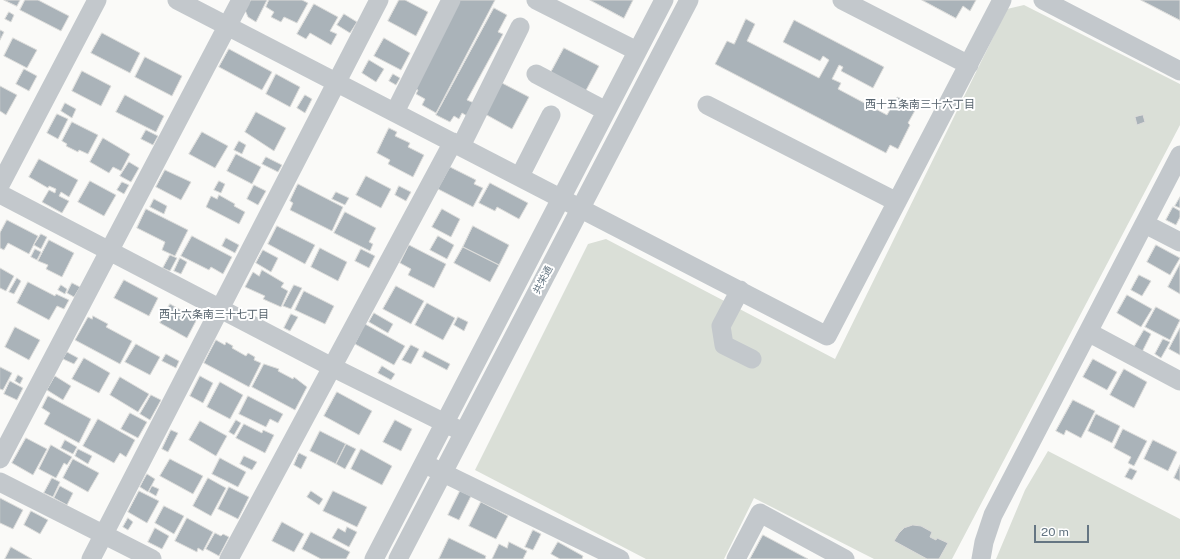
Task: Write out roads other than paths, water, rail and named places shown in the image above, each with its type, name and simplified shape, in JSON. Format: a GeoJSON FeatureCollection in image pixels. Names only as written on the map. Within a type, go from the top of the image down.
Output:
{"type":"FeatureCollection","features":[{"type":"Feature","properties":{"kind":"street"},"geometry":{"type":"LineString","coordinates":[[0,185],[97,0]]}},
{"type":"Feature","properties":{"kind":"street"},"geometry":{"type":"LineString","coordinates":[[177,0],[561,197],[827,336],[1002,0]]}},
{"type":"Feature","properties":{"kind":"street"},"geometry":{"type":"LineString","coordinates":[[0,459],[241,0]]}},
{"type":"Feature","properties":{"kind":"street"},"geometry":{"type":"LineString","coordinates":[[91,559],[379,0]]}},
{"type":"Feature","properties":{"kind":"street"},"geometry":{"type":"LineString","coordinates":[[395,112],[451,0]]}},
{"type":"Feature","properties":{"kind":"street"},"geometry":{"type":"LineString","coordinates":[[536,0],[637,51]]}},
{"type":"Feature","properties":{"kind":"street"},"geometry":{"type":"LineString","coordinates":[[374,559],[664,0]]}},
{"type":"Feature","properties":{"kind":"street","name":"共栄通"},"geometry":{"type":"LineString","coordinates":[[398,559],[689,0]]}},
{"type":"Feature","properties":{"kind":"street"},"geometry":{"type":"LineString","coordinates":[[842,0],[969,65]]}},
{"type":"Feature","properties":{"kind":"street"},"geometry":{"type":"LineString","coordinates":[[1043,0],[1180,71]]}},
{"type":"Feature","properties":{"kind":"street"},"geometry":{"type":"LineString","coordinates":[[229,559],[332,367],[457,144],[520,27]]}},
{"type":"Feature","properties":{"kind":"street"},"geometry":{"type":"LineString","coordinates":[[536,74],[606,111]]}},
{"type":"Feature","properties":{"kind":"street"},"geometry":{"type":"LineString","coordinates":[[707,105],[897,202]]}},
{"type":"Feature","properties":{"kind":"street"},"geometry":{"type":"LineString","coordinates":[[520,176],[551,115]]}},
{"type":"Feature","properties":{"kind":"street"},"geometry":{"type":"LineString","coordinates":[[981,559],[984,542],[994,515],[1180,155]]}},
{"type":"Feature","properties":{"kind":"street"},"geometry":{"type":"LineString","coordinates":[[0,194],[332,367],[463,433]]}},
{"type":"Feature","properties":{"kind":"street"},"geometry":{"type":"LineString","coordinates":[[1145,224],[1180,242]]}},
{"type":"Feature","properties":{"kind":"street"},"geometry":{"type":"LineString","coordinates":[[740,290],[721,326],[724,345],[752,359]]}},
{"type":"Feature","properties":{"kind":"street"},"geometry":{"type":"LineString","coordinates":[[1088,332],[1180,381]]}},
{"type":"Feature","properties":{"kind":"street"},"geometry":{"type":"LineString","coordinates":[[424,463],[612,557]]}},
{"type":"Feature","properties":{"kind":"street"},"geometry":{"type":"LineString","coordinates":[[0,482],[152,559]]}},
{"type":"Feature","properties":{"kind":"street"},"geometry":{"type":"LineString","coordinates":[[736,559],[760,513],[845,559]]}},
{"type":"Feature","properties":{"kind":"district","name":"西十五条南三十六丁目"},"geometry":{"type":"Point","coordinates":[920,105]}},
{"type":"Feature","properties":{"kind":"district","name":"西十六条南三十七丁目"},"geometry":{"type":"Point","coordinates":[214,315]}}]}
